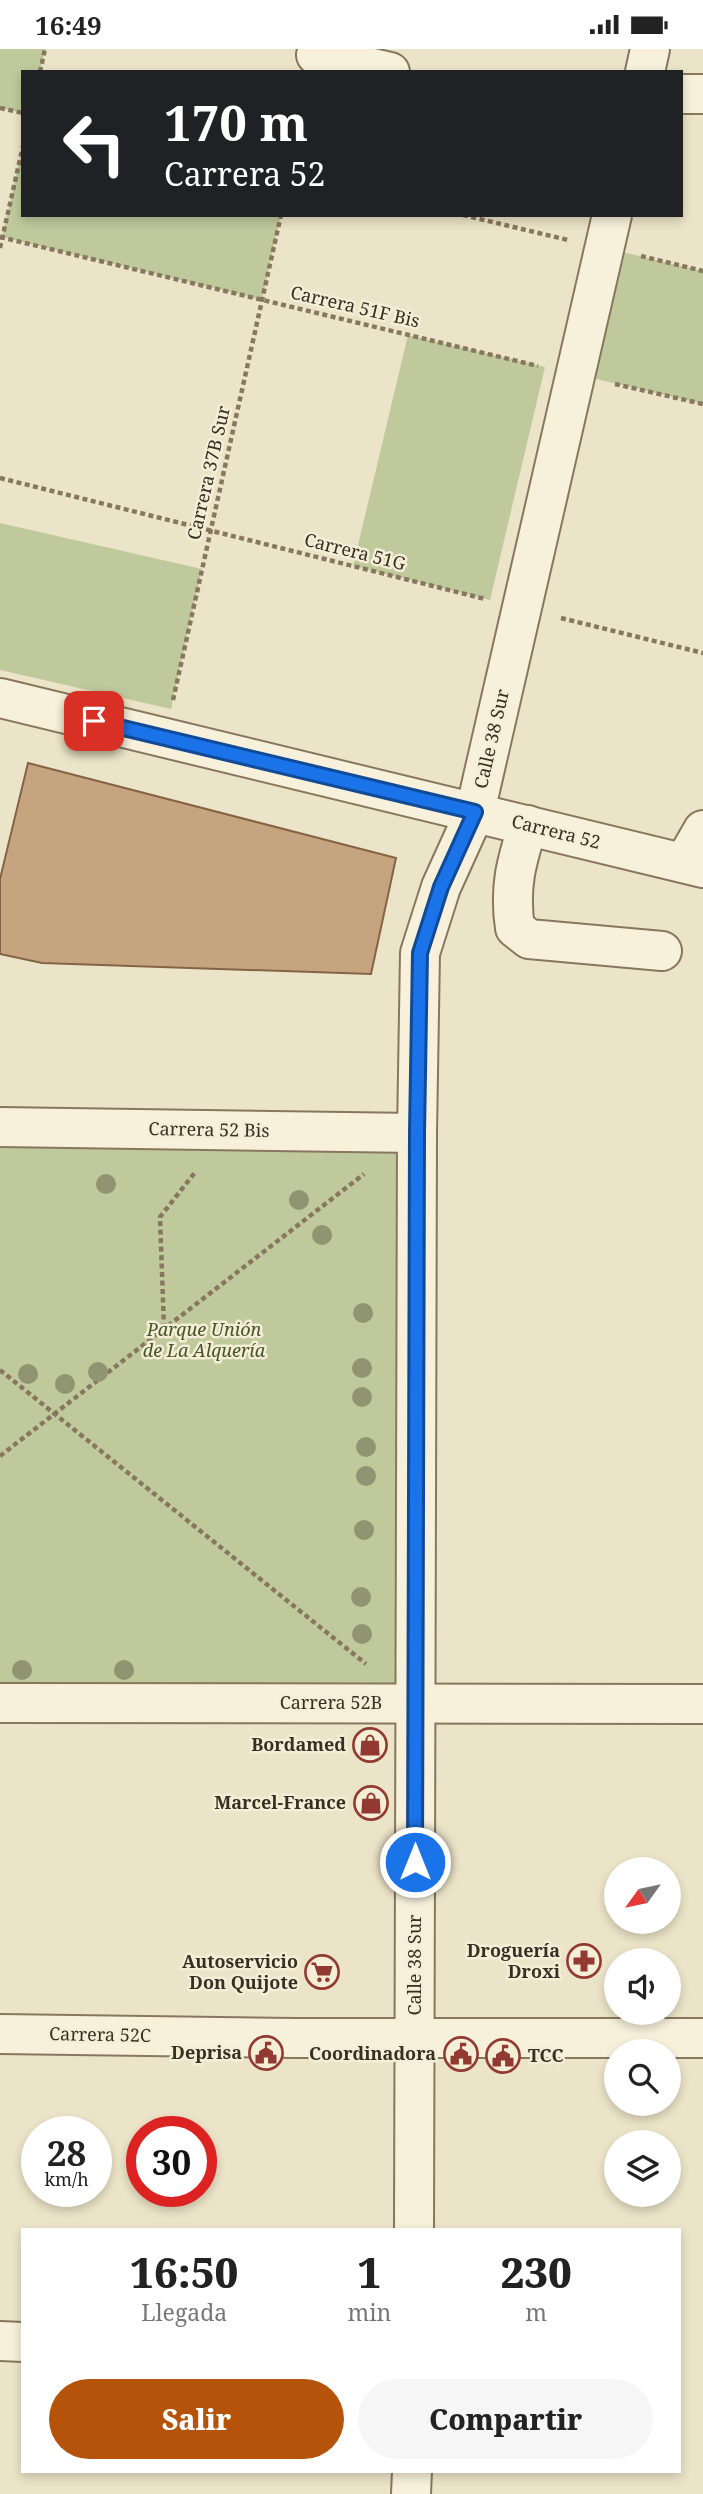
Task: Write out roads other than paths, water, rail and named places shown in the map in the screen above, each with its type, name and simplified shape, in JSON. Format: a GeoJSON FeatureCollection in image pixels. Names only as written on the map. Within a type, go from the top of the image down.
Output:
{"type":"FeatureCollection","features":[{"type":"Feature","properties":{"kind":"street"},"geometry":{"type":"LineString","coordinates":[[645,70],[650,49]]}},
{"type":"Feature","properties":{"kind":"street"},"geometry":{"type":"LineString","coordinates":[[316,55],[381,70]]}},
{"type":"Feature","properties":{"kind":"street"},"geometry":{"type":"LineString","coordinates":[[683,94],[703,95]]}},
{"type":"Feature","properties":{"kind":"street","name":"Calle 38 Sur"},"geometry":{"type":"LineString","coordinates":[[414,2228],[417,1133],[420,953],[441,887],[475,812],[612,217]]}},
{"type":"Feature","properties":{"kind":"street","name":"Carrera 52"},"geometry":{"type":"LineString","coordinates":[[0,698],[694,865]]}},
{"type":"Feature","properties":{"kind":"street"},"geometry":{"type":"LineString","coordinates":[[528,825],[516,864],[511,902],[515,928],[529,939],[663,951]]}},
{"type":"Feature","properties":{"kind":"street"},"geometry":{"type":"LineString","coordinates":[[694,865],[703,830]]}},
{"type":"Feature","properties":{"kind":"street","name":"Carrera 52 Bis"},"geometry":{"type":"LineString","coordinates":[[0,1127],[417,1133]]}},
{"type":"Feature","properties":{"kind":"street","name":"Carrera 52B"},"geometry":{"type":"LineString","coordinates":[[0,1703],[703,1704]]}},
{"type":"Feature","properties":{"kind":"street","name":"Carrera 52C"},"geometry":{"type":"LineString","coordinates":[[0,2034],[703,2038]]}},
{"type":"Feature","properties":{"kind":"street"},"geometry":{"type":"LineString","coordinates":[[0,2341],[21,2341]]}},
{"type":"Feature","properties":{"kind":"street"},"geometry":{"type":"LineString","coordinates":[[411,2494],[412,2473]]}},
{"type":"Feature","properties":{"kind":"place","name":"Bordamed"},"geometry":{"type":"Point","coordinates":[370,1745]}},
{"type":"Feature","properties":{"kind":"place","name":"Marcel-France"},"geometry":{"type":"Point","coordinates":[371,1803]}},
{"type":"Feature","properties":{"kind":"place","name":"Droguería Droxi"},"geometry":{"type":"Point","coordinates":[584,1961]}},
{"type":"Feature","properties":{"kind":"place","name":"Autoservicio Don Quijote"},"geometry":{"type":"Point","coordinates":[322,1972]}},
{"type":"Feature","properties":{"kind":"place","name":"Deprisa"},"geometry":{"type":"Point","coordinates":[266,2053]}},
{"type":"Feature","properties":{"kind":"place","name":"Coordinadora"},"geometry":{"type":"Point","coordinates":[461,2054]}},
{"type":"Feature","properties":{"kind":"place","name":"TCC"},"geometry":{"type":"Point","coordinates":[503,2056]}},
{"type":"Feature","properties":{"kind":"park label","name":"Parque Unión de La Alquería"},"geometry":{"type":"Point","coordinates":[204,1340]}}]}
